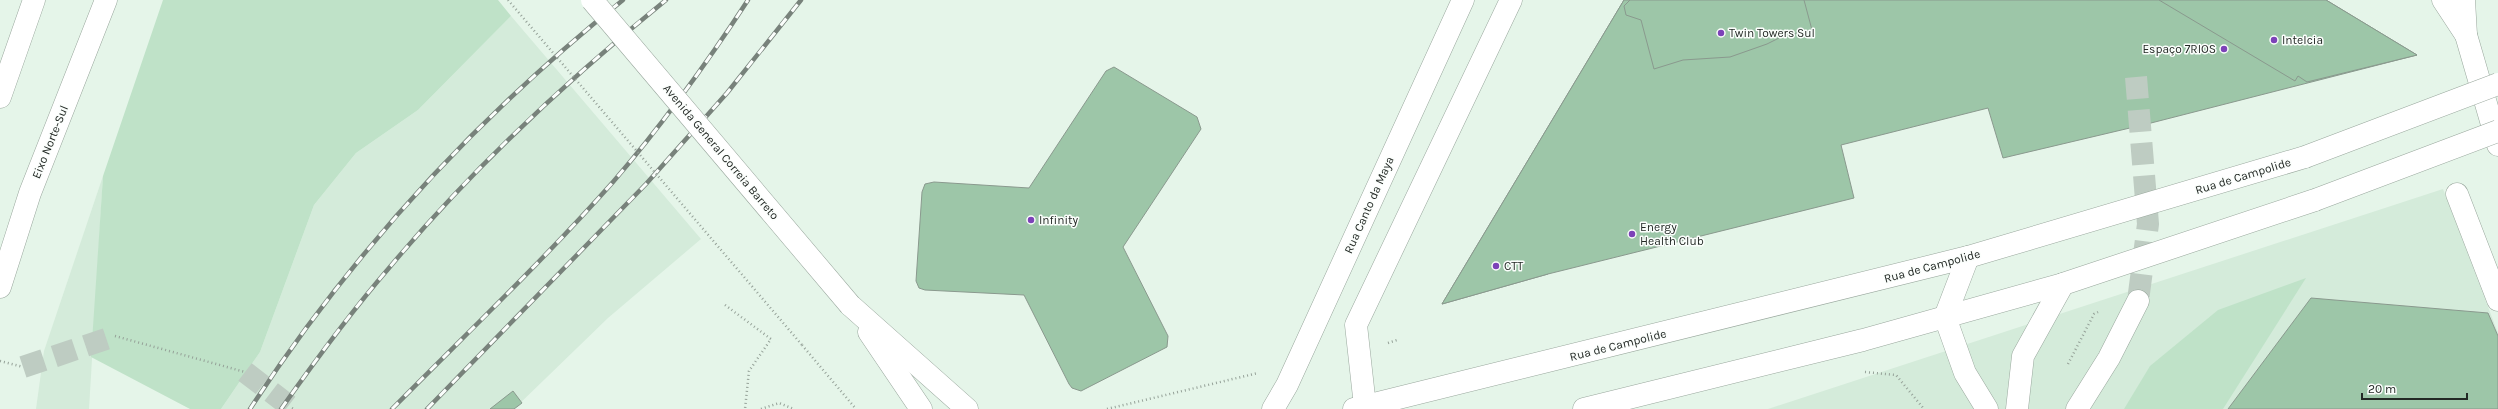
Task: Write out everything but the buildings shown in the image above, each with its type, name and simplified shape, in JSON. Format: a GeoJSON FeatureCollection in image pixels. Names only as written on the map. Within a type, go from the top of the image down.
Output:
{"type":"FeatureCollection","features":[{"type":"Feature","properties":{"kind":"main road"},"geometry":{"type":"LineString","coordinates":[[0,97],[34,0]]}},
{"type":"Feature","properties":{"kind":"main road","name":"Eixo Norte-Sul"},"geometry":{"type":"LineString","coordinates":[[0,287],[30,193],[106,0]]}},
{"type":"Feature","properties":{"kind":"main road","name":"Avenida General Correia Barreto"},"geometry":{"type":"LineString","coordinates":[[592,0],[850,305],[921,409]]}},
{"type":"Feature","properties":{"kind":"main road","name":"Rua Canto da Maya"},"geometry":{"type":"LineString","coordinates":[[1273,409],[1296,364],[1463,0]]}},
{"type":"Feature","properties":{"kind":"main road"},"geometry":{"type":"LineString","coordinates":[[1360,408],[1359,350],[1356,325],[1511,0]]}},
{"type":"Feature","properties":{"kind":"main road"},"geometry":{"type":"LineString","coordinates":[[2443,0],[2466,35]]}},
{"type":"Feature","properties":{"kind":"main road"},"geometry":{"type":"LineString","coordinates":[[2464,0],[2466,35],[2498,145]]}},
{"type":"Feature","properties":{"kind":"main road","name":"Rua de Campolide"},"geometry":{"type":"LineString","coordinates":[[1360,408],[1968,257],[2305,157],[2498,84]]}},
{"type":"Feature","properties":{"kind":"main road"},"geometry":{"type":"LineString","coordinates":[[1584,409],[1945,317],[2063,284],[2315,200],[2498,131]]}},
{"type":"Feature","properties":{"kind":"main road"},"geometry":{"type":"LineString","coordinates":[[2457,194],[2498,300]]}},
{"type":"Feature","properties":{"kind":"main road"},"geometry":{"type":"LineString","coordinates":[[1968,257],[1945,317],[1965,373],[1986,409]]}},
{"type":"Feature","properties":{"kind":"main road"},"geometry":{"type":"LineString","coordinates":[[2017,409],[2023,356],[2063,284]]}},
{"type":"Feature","properties":{"kind":"main road"},"geometry":{"type":"LineString","coordinates":[[2077,409],[2109,358],[2138,301]]}},
{"type":"Feature","properties":{"kind":"main road","name":"Avenida General Correia Barreto"},"geometry":{"type":"LineString","coordinates":[[850,305],[967,409]]}},
{"type":"Feature","properties":{"kind":"path"},"geometry":{"type":"LineString","coordinates":[[508,0],[856,409]]}},
{"type":"Feature","properties":{"kind":"path"},"geometry":{"type":"LineString","coordinates":[[725,305],[771,339],[749,371],[745,409]]}},
{"type":"Feature","properties":{"kind":"path"},"geometry":{"type":"LineString","coordinates":[[115,336],[245,372]]}},
{"type":"Feature","properties":{"kind":"path"},"geometry":{"type":"LineString","coordinates":[[1359,350],[1397,340]]}},
{"type":"Feature","properties":{"kind":"path"},"geometry":{"type":"LineString","coordinates":[[0,361],[23,367]]}},
{"type":"Feature","properties":{"kind":"path"},"geometry":{"type":"LineString","coordinates":[[1107,409],[1296,364]]}},
{"type":"Feature","properties":{"kind":"path"},"geometry":{"type":"LineString","coordinates":[[1862,371],[1896,375],[1924,409]]}},
{"type":"Feature","properties":{"kind":"path"},"geometry":{"type":"LineString","coordinates":[[761,409],[779,403],[794,409]]}},
{"type":"Feature","properties":{"kind":"shaded area"},"geometry":{"type":"Polygon","coordinates":[[[163,0],[498,0],[511,16],[418,110],[356,153],[314,205],[260,352],[221,409],[190,409],[91,357],[103,176],[163,0]]]}},
{"type":"Feature","properties":{"kind":"shaded area"},"geometry":{"type":"Polygon","coordinates":[[[511,16],[701,239],[608,318],[514,409],[221,409],[260,352],[314,205],[356,153],[418,110],[511,16]]]}},
{"type":"Feature","properties":{"kind":"shaded area"},"geometry":{"type":"Polygon","coordinates":[[[103,176],[89,409],[36,409],[44,351],[103,176]]]}},
{"type":"Feature","properties":{"kind":"shaded area"},"geometry":{"type":"Polygon","coordinates":[[[2443,189],[2498,333],[2498,409],[1768,409],[2443,189]]]}},
{"type":"Feature","properties":{"kind":"shaded area"},"geometry":{"type":"Polygon","coordinates":[[[2306,278],[2223,409],[2124,409],[2150,366],[2218,310],[2306,278]]]}},
{"type":"Feature","properties":{"kind":"tunnel"},"geometry":{"type":"LineString","coordinates":[[2136,77],[2148,224],[2138,301]]}},
{"type":"Feature","properties":{"kind":"tunnel"},"geometry":{"type":"LineString","coordinates":[[23,367],[115,336]]}},
{"type":"Feature","properties":{"kind":"tunnel"},"geometry":{"type":"LineString","coordinates":[[245,372],[292,408]]}},
{"type":"Feature","properties":{"kind":"railway"},"geometry":{"type":"LineString","coordinates":[[250,409],[330,296],[374,242],[420,190],[518,91],[569,45],[623,0]]}},
{"type":"Feature","properties":{"kind":"railway"},"geometry":{"type":"LineString","coordinates":[[281,409],[360,302],[453,196],[556,94],[666,0]]}},
{"type":"Feature","properties":{"kind":"railway"},"geometry":{"type":"LineString","coordinates":[[392,409],[532,269],[613,182],[684,93],[748,0]]}},
{"type":"Feature","properties":{"kind":"railway"},"geometry":{"type":"LineString","coordinates":[[427,409],[646,184],[727,93],[801,0]]}},
{"type":"Feature","properties":{"kind":"place","name":"Twin Towers Sul"},"geometry":{"type":"Point","coordinates":[1721,33]}},
{"type":"Feature","properties":{"kind":"place","name":"Intelcia"},"geometry":{"type":"Point","coordinates":[2274,40]}},
{"type":"Feature","properties":{"kind":"place","name":"Espaço 7RIOS"},"geometry":{"type":"Point","coordinates":[2224,49]}},
{"type":"Feature","properties":{"kind":"place","name":"Infinity"},"geometry":{"type":"Point","coordinates":[1031,220]}},
{"type":"Feature","properties":{"kind":"place","name":"Energy Health Club"},"geometry":{"type":"Point","coordinates":[1632,234]}},
{"type":"Feature","properties":{"kind":"place","name":"CTT"},"geometry":{"type":"Point","coordinates":[1496,266]}}]}
